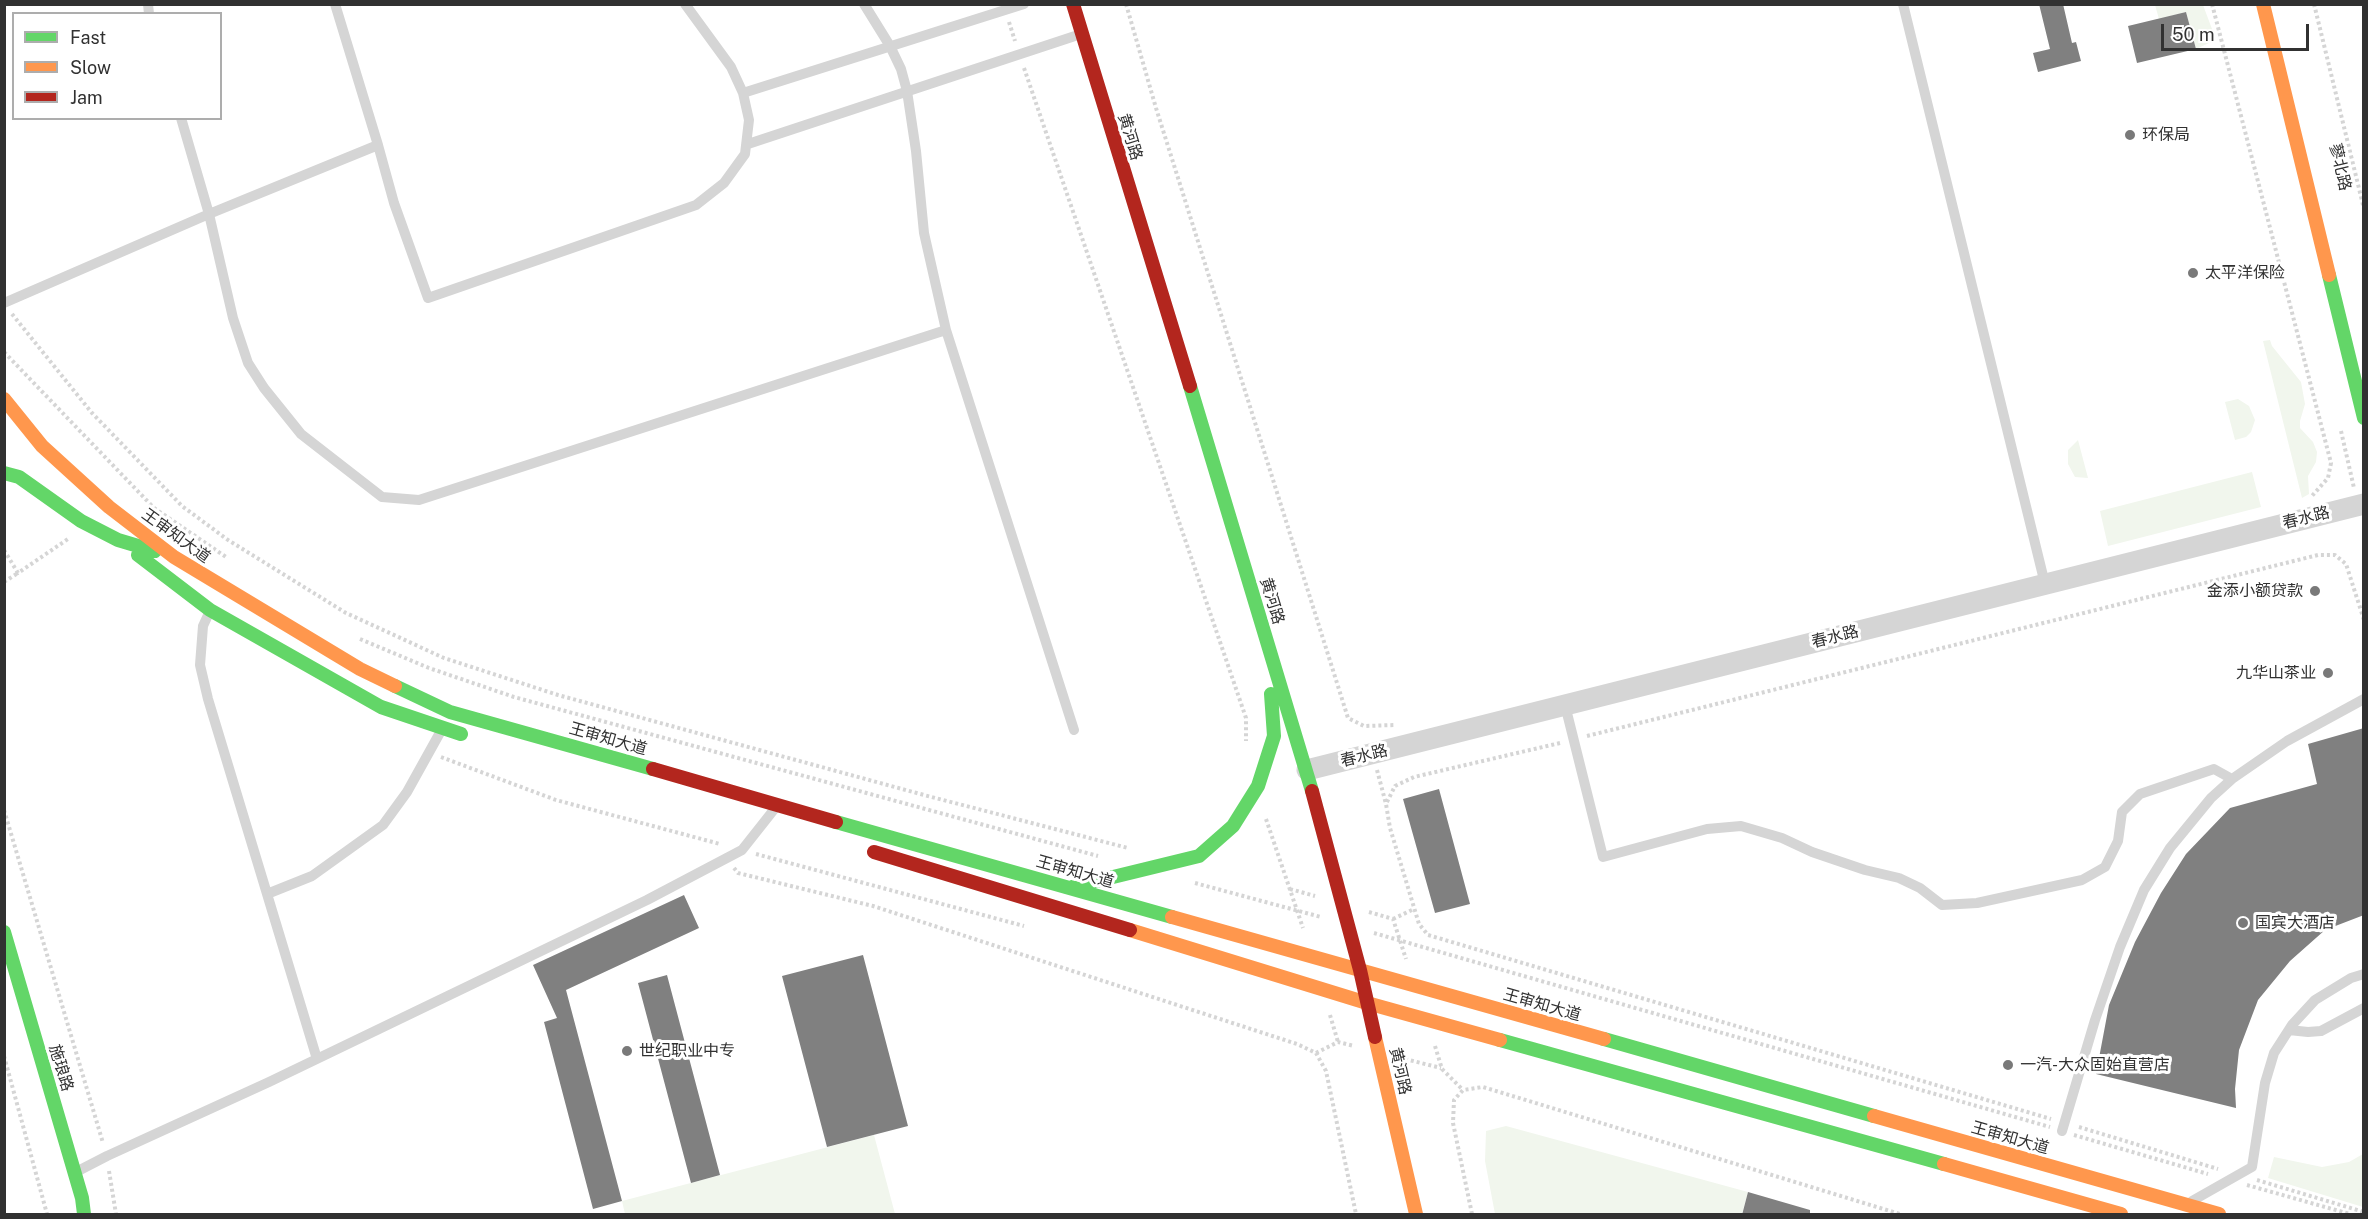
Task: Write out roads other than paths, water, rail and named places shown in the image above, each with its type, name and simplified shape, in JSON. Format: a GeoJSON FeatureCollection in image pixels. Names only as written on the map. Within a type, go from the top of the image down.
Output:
{"type":"FeatureCollection","features":[{"type":"Feature","properties":{"kind":"main road"},"geometry":{"type":"LineString","coordinates":[[2263,4],[2364,418]]}},
{"type":"Feature","properties":{"kind":"main road","name":"黄河路"},"geometry":{"type":"LineString","coordinates":[[1076,5],[1082,34],[1307,771],[1360,970],[1416,1215]]}},
{"type":"Feature","properties":{"kind":"main road","name":"王审知大道"},"geometry":{"type":"LineString","coordinates":[[4,399],[42,446],[109,507],[174,557],[216,599],[450,712],[2211,1213]]}},
{"type":"Feature","properties":{"kind":"main road"},"geometry":{"type":"LineString","coordinates":[[4,472],[19,477],[81,521],[118,540],[216,599],[381,707],[475,738]]}},
{"type":"Feature","properties":{"kind":"main road"},"geometry":{"type":"LineString","coordinates":[[75,500],[118,540],[174,557]]}},
{"type":"Feature","properties":{"kind":"main road"},"geometry":{"type":"LineString","coordinates":[[1070,887],[1199,856],[1233,826],[1258,786],[1274,736],[1268,643]]}},
{"type":"Feature","properties":{"kind":"main road"},"geometry":{"type":"LineString","coordinates":[[856,847],[1367,1002],[2121,1215]]}},
{"type":"Feature","properties":{"kind":"main road","name":"施琅路"},"geometry":{"type":"LineString","coordinates":[[4,932],[75,1173],[84,1215]]}},
{"type":"Feature","properties":{"kind":"main road","name":"施琅路"},"geometry":{"type":"LineString","coordinates":[[4,963],[56,1134],[73,1215]]}},
{"type":"Feature","properties":{"kind":"street","name":"春水路"},"geometry":{"type":"LineString","coordinates":[[1307,771],[2364,504]]}},
{"type":"Feature","properties":{"kind":"lane"},"geometry":{"type":"LineString","coordinates":[[335,4],[394,203],[428,298],[696,205],[724,183],[745,154],[748,144],[749,120],[743,93],[731,67],[685,4]]}},
{"type":"Feature","properties":{"kind":"lane"},"geometry":{"type":"LineString","coordinates":[[864,4],[890,46],[908,91],[924,233],[946,330],[1074,730]]}},
{"type":"Feature","properties":{"kind":"lane"},"geometry":{"type":"LineString","coordinates":[[743,93],[1024,4]]}},
{"type":"Feature","properties":{"kind":"lane"},"geometry":{"type":"LineString","coordinates":[[1903,4],[2045,584]]}},
{"type":"Feature","properties":{"kind":"lane"},"geometry":{"type":"LineString","coordinates":[[748,144],[1082,34]]}},
{"type":"Feature","properties":{"kind":"lane"},"geometry":{"type":"LineString","coordinates":[[182,120],[209,214],[233,318],[248,363],[264,388],[301,434],[382,497],[419,500],[946,330]]}},
{"type":"Feature","properties":{"kind":"lane"},"geometry":{"type":"LineString","coordinates":[[4,304],[209,214],[378,145]]}},
{"type":"Feature","properties":{"kind":"lane"},"geometry":{"type":"LineString","coordinates":[[216,599],[202,626],[200,665],[208,699],[317,1059]]}},
{"type":"Feature","properties":{"kind":"lane"},"geometry":{"type":"LineString","coordinates":[[2062,1131],[2095,1020],[2120,947],[2144,890],[2170,848],[2211,798],[2232,779],[2287,741],[2364,699]]}},
{"type":"Feature","properties":{"kind":"lane"},"geometry":{"type":"LineString","coordinates":[[1565,705],[1603,857],[1707,829],[1741,826],[1782,838],[1812,852],[1865,870],[1899,878],[1920,888],[1942,905],[1977,903],[2082,880],[2105,867],[2118,841],[2122,812],[2140,794],[2214,769],[2232,779]]}},
{"type":"Feature","properties":{"kind":"lane"},"geometry":{"type":"LineString","coordinates":[[267,894],[312,876],[383,825],[407,792],[450,712]]}},
{"type":"Feature","properties":{"kind":"lane"},"geometry":{"type":"LineString","coordinates":[[75,1173],[647,900],[742,850],[778,804]]}},
{"type":"Feature","properties":{"kind":"lane"},"geometry":{"type":"LineString","coordinates":[[2184,1204],[2252,1167],[2265,1083],[2274,1053],[2289,1030],[2316,1000],[2351,978],[2364,974]]}},
{"type":"Feature","properties":{"kind":"lane"},"geometry":{"type":"LineString","coordinates":[[2289,1030],[2321,1031],[2364,1008]]}},
{"type":"Feature","properties":{"kind":"place","name":"环保局"},"geometry":{"type":"Point","coordinates":[2130,135]}},
{"type":"Feature","properties":{"kind":"place","name":"太平洋保险"},"geometry":{"type":"Point","coordinates":[2193,273]}},
{"type":"Feature","properties":{"kind":"place","name":"金添小额贷款"},"geometry":{"type":"Point","coordinates":[2315,591]}},
{"type":"Feature","properties":{"kind":"place","name":"九华山茶业"},"geometry":{"type":"Point","coordinates":[2328,673]}},
{"type":"Feature","properties":{"kind":"place","name":"国宾大酒店"},"geometry":{"type":"Point","coordinates":[2243,923]}},
{"type":"Feature","properties":{"kind":"place","name":"世纪职业中专"},"geometry":{"type":"Point","coordinates":[627,1051]}},
{"type":"Feature","properties":{"kind":"place","name":"一汽-大众固始直营店"},"geometry":{"type":"Point","coordinates":[2008,1065]}}]}
